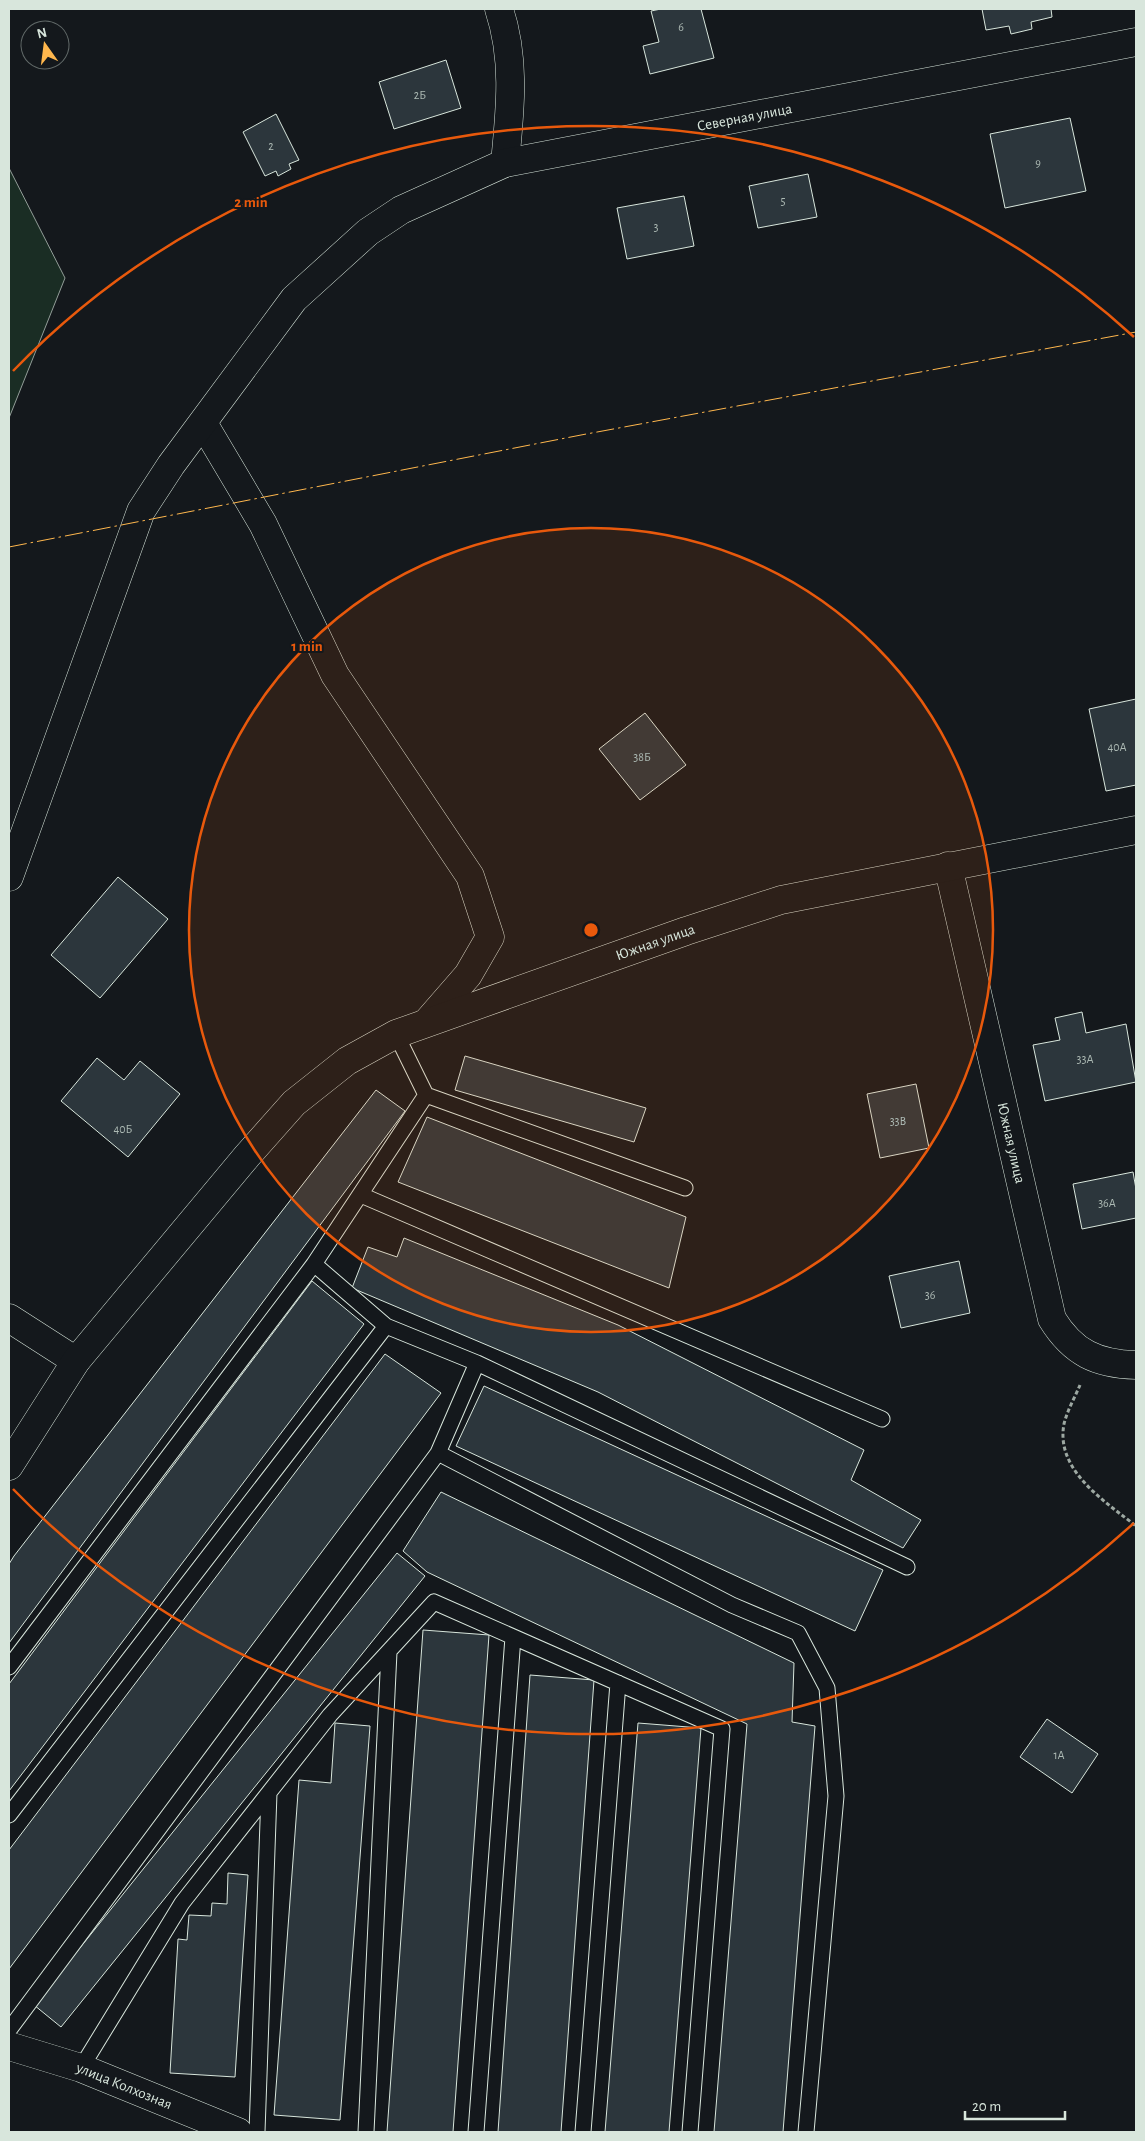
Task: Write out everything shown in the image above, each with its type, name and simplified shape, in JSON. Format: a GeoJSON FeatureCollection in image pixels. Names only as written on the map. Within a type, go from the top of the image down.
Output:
{"type":"FeatureCollection","features":[{"type":"Feature","properties":{"kind":"street"},"geometry":{"type":"LineString","coordinates":[[499,9],[508,47],[511,89],[505,163]]}},
{"type":"Feature","properties":{"kind":"street","name":"Северная улица"},"geometry":{"type":"LineString","coordinates":[[9,876],[141,511],[171,464],[294,299],[368,232],[400,210],[505,163],[1136,42]]}},
{"type":"Feature","properties":{"kind":"street"},"geometry":{"type":"LineString","coordinates":[[203,423],[262,524],[335,675],[470,876],[490,937],[468,975],[427,1022]]}},
{"type":"Feature","properties":{"kind":"street","name":"Южная улица"},"geometry":{"type":"LineString","coordinates":[[9,1466],[76,1360],[247,1156],[294,1104],[347,1062],[396,1034],[686,931],[781,900],[1136,830]]}},
{"type":"Feature","properties":{"kind":"street","name":"Южная улица"},"geometry":{"type":"LineString","coordinates":[[948,866],[1048,1306],[1059,1331],[1076,1349],[1091,1357],[1111,1363],[1136,1365]]}},
{"type":"Feature","properties":{"kind":"street"},"geometry":{"type":"LineString","coordinates":[[9,1318],[76,1360]]}},
{"type":"Feature","properties":{"kind":"street","name":"улица Колхозная"},"geometry":{"type":"LineString","coordinates":[[9,2046],[82,2068],[238,2132]]}},
{"type":"Feature","properties":{"kind":"lane"},"geometry":{"type":"LineString","coordinates":[[396,1034],[426,1095],[685,1188]]}},
{"type":"Feature","properties":{"kind":"lane"},"geometry":{"type":"LineString","coordinates":[[9,1667],[314,1264],[426,1095]]}},
{"type":"Feature","properties":{"kind":"lane"},"geometry":{"type":"LineString","coordinates":[[361,1195],[882,1419]]}},
{"type":"Feature","properties":{"kind":"lane"},"geometry":{"type":"LineString","coordinates":[[314,1264],[386,1326],[477,1363],[907,1567]]}},
{"type":"Feature","properties":{"kind":"lane"},"geometry":{"type":"LineString","coordinates":[[9,1815],[386,1326]]}},
{"type":"Feature","properties":{"kind":"lane"},"geometry":{"type":"LineString","coordinates":[[9,2030],[438,1453],[477,1363]]}},
{"type":"Feature","properties":{"kind":"lane"},"geometry":{"type":"LineString","coordinates":[[438,1453],[732,1606],[798,1634],[827,1688],[836,1796],[806,2132]]}},
{"type":"Feature","properties":{"kind":"lane"},"geometry":{"type":"LineString","coordinates":[[82,2068],[182,1903],[330,1715],[434,1602],[722,1729],[690,2132]]}},
{"type":"Feature","properties":{"kind":"lane"},"geometry":{"type":"LineString","coordinates":[[476,2132],[513,1637]]}},
{"type":"Feature","properties":{"kind":"lane"},"geometry":{"type":"LineString","coordinates":[[366,2132],[389,1652]]}},
{"type":"Feature","properties":{"kind":"lane"},"geometry":{"type":"LineString","coordinates":[[583,2132],[618,1683]]}},
{"type":"Feature","properties":{"kind":"lane"},"geometry":{"type":"LineString","coordinates":[[257,2132],[269,1793]]}},
{"type":"Feature","properties":{"kind":"path"},"geometry":{"type":"LineString","coordinates":[[1091,1357],[1064,1425],[1066,1446],[1078,1477],[1136,1526]]}},
{"type":"Feature","properties":{"kind":"green space"},"geometry":{"type":"Polygon","coordinates":[[[9,168],[65,278],[9,418],[9,168]]]}},
{"type":"Feature","properties":{"kind":"building"},"geometry":{"type":"Polygon","coordinates":[[[661,9],[701,9],[714,58],[650,74],[643,46],[659,42],[651,11],[661,9]]]}},
{"type":"Feature","properties":{"kind":"building"},"geometry":{"type":"Polygon","coordinates":[[[982,9],[1051,9],[1052,17],[1031,22],[1032,29],[1011,34],[1009,26],[986,30],[982,9]]]}},
{"type":"Feature","properties":{"kind":"building"},"geometry":{"type":"Polygon","coordinates":[[[446,60],[461,108],[394,129],[379,82],[446,60]]]}},
{"type":"Feature","properties":{"kind":"building"},"geometry":{"type":"Polygon","coordinates":[[[276,114],[299,160],[289,164],[291,169],[278,176],[276,171],[265,176],[243,132],[276,114]]]}},
{"type":"Feature","properties":{"kind":"building"},"geometry":{"type":"Polygon","coordinates":[[[1070,118],[1086,191],[1005,208],[990,134],[1070,118]]]}},
{"type":"Feature","properties":{"kind":"building"},"geometry":{"type":"Polygon","coordinates":[[[808,174],[817,217],[758,228],[749,186],[808,174]]]}},
{"type":"Feature","properties":{"kind":"building"},"geometry":{"type":"Polygon","coordinates":[[[684,196],[694,246],[627,259],[617,208],[684,196]]]}},
{"type":"Feature","properties":{"kind":"building"},"geometry":{"type":"Polygon","coordinates":[[[1136,699],[1136,785],[1106,791],[1089,709],[1136,699]]]}},
{"type":"Feature","properties":{"kind":"building"},"geometry":{"type":"Polygon","coordinates":[[[645,713],[686,765],[640,800],[599,749],[645,713]]]}},
{"type":"Feature","properties":{"kind":"building"},"geometry":{"type":"Polygon","coordinates":[[[118,877],[168,919],[100,998],[51,955],[118,877]]]}},
{"type":"Feature","properties":{"kind":"building"},"geometry":{"type":"Polygon","coordinates":[[[1082,1012],[1086,1033],[1126,1024],[1136,1082],[1045,1101],[1033,1045],[1060,1040],[1055,1018],[1082,1012]]]}},
{"type":"Feature","properties":{"kind":"building"},"geometry":{"type":"Polygon","coordinates":[[[465,1056],[646,1108],[634,1142],[455,1090],[465,1056]]]}},
{"type":"Feature","properties":{"kind":"building"},"geometry":{"type":"Polygon","coordinates":[[[97,1058],[124,1080],[140,1061],[180,1094],[128,1157],[61,1101],[97,1058]]]}},
{"type":"Feature","properties":{"kind":"building"},"geometry":{"type":"Polygon","coordinates":[[[916,1084],[929,1148],[880,1158],[867,1094],[916,1084]]]}},
{"type":"Feature","properties":{"kind":"building"},"geometry":{"type":"Polygon","coordinates":[[[376,1090],[405,1111],[9,1643],[9,1564],[14,1556],[376,1090]]]}},
{"type":"Feature","properties":{"kind":"building"},"geometry":{"type":"Polygon","coordinates":[[[427,1117],[686,1217],[669,1288],[398,1182],[427,1117]]]}},
{"type":"Feature","properties":{"kind":"building"},"geometry":{"type":"Polygon","coordinates":[[[1133,1172],[1136,1189],[1136,1218],[1082,1229],[1073,1184],[1133,1172]]]}},
{"type":"Feature","properties":{"kind":"building"},"geometry":{"type":"Polygon","coordinates":[[[404,1238],[618,1325],[864,1450],[851,1480],[921,1520],[903,1548],[598,1392],[352,1288],[368,1247],[397,1257],[404,1238]]]}},
{"type":"Feature","properties":{"kind":"building"},"geometry":{"type":"Polygon","coordinates":[[[959,1261],[970,1313],[901,1328],[889,1276],[959,1261]]]}},
{"type":"Feature","properties":{"kind":"building"},"geometry":{"type":"Polygon","coordinates":[[[312,1281],[364,1324],[9,1791],[9,1684],[312,1281]]]}},
{"type":"Feature","properties":{"kind":"building"},"geometry":{"type":"Polygon","coordinates":[[[385,1354],[441,1393],[9,1969],[9,1850],[385,1354]]]}},
{"type":"Feature","properties":{"kind":"building"},"geometry":{"type":"Polygon","coordinates":[[[484,1386],[883,1570],[855,1631],[456,1446],[484,1386]]]}},
{"type":"Feature","properties":{"kind":"building"},"geometry":{"type":"Polygon","coordinates":[[[441,1492],[794,1663],[792,1722],[815,1726],[783,2132],[714,2132],[747,1724],[427,1572],[403,1551],[441,1492]]]}},
{"type":"Feature","properties":{"kind":"building"},"geometry":{"type":"Polygon","coordinates":[[[397,1553],[425,1576],[61,2027],[34,2005],[397,1553]]]}},
{"type":"Feature","properties":{"kind":"building"},"geometry":{"type":"Polygon","coordinates":[[[423,1630],[489,1635],[453,2132],[387,2132],[423,1630]]]}},
{"type":"Feature","properties":{"kind":"building"},"geometry":{"type":"Polygon","coordinates":[[[530,1675],[594,1680],[561,2132],[498,2132],[530,1675]]]}},
{"type":"Feature","properties":{"kind":"building"},"geometry":{"type":"Polygon","coordinates":[[[1047,1719],[1098,1754],[1072,1793],[1020,1757],[1047,1719]]]}},
{"type":"Feature","properties":{"kind":"building"},"geometry":{"type":"Polygon","coordinates":[[[335,1723],[370,1726],[340,2120],[274,2115],[299,1780],[331,1783],[335,1723]]]}},
{"type":"Feature","properties":{"kind":"building"},"geometry":{"type":"Polygon","coordinates":[[[638,1723],[701,1728],[669,2132],[605,2132],[638,1723]]]}},
{"type":"Feature","properties":{"kind":"building"},"geometry":{"type":"Polygon","coordinates":[[[228,1873],[248,1875],[235,2077],[170,2073],[178,1939],[187,1940],[189,1915],[211,1916],[212,1903],[227,1904],[228,1873]]]}},
{"type":"Feature","properties":{"kind":"power"},"geometry":{"type":"LineString","coordinates":[[9,547],[581,435],[1136,332]]}}]}
